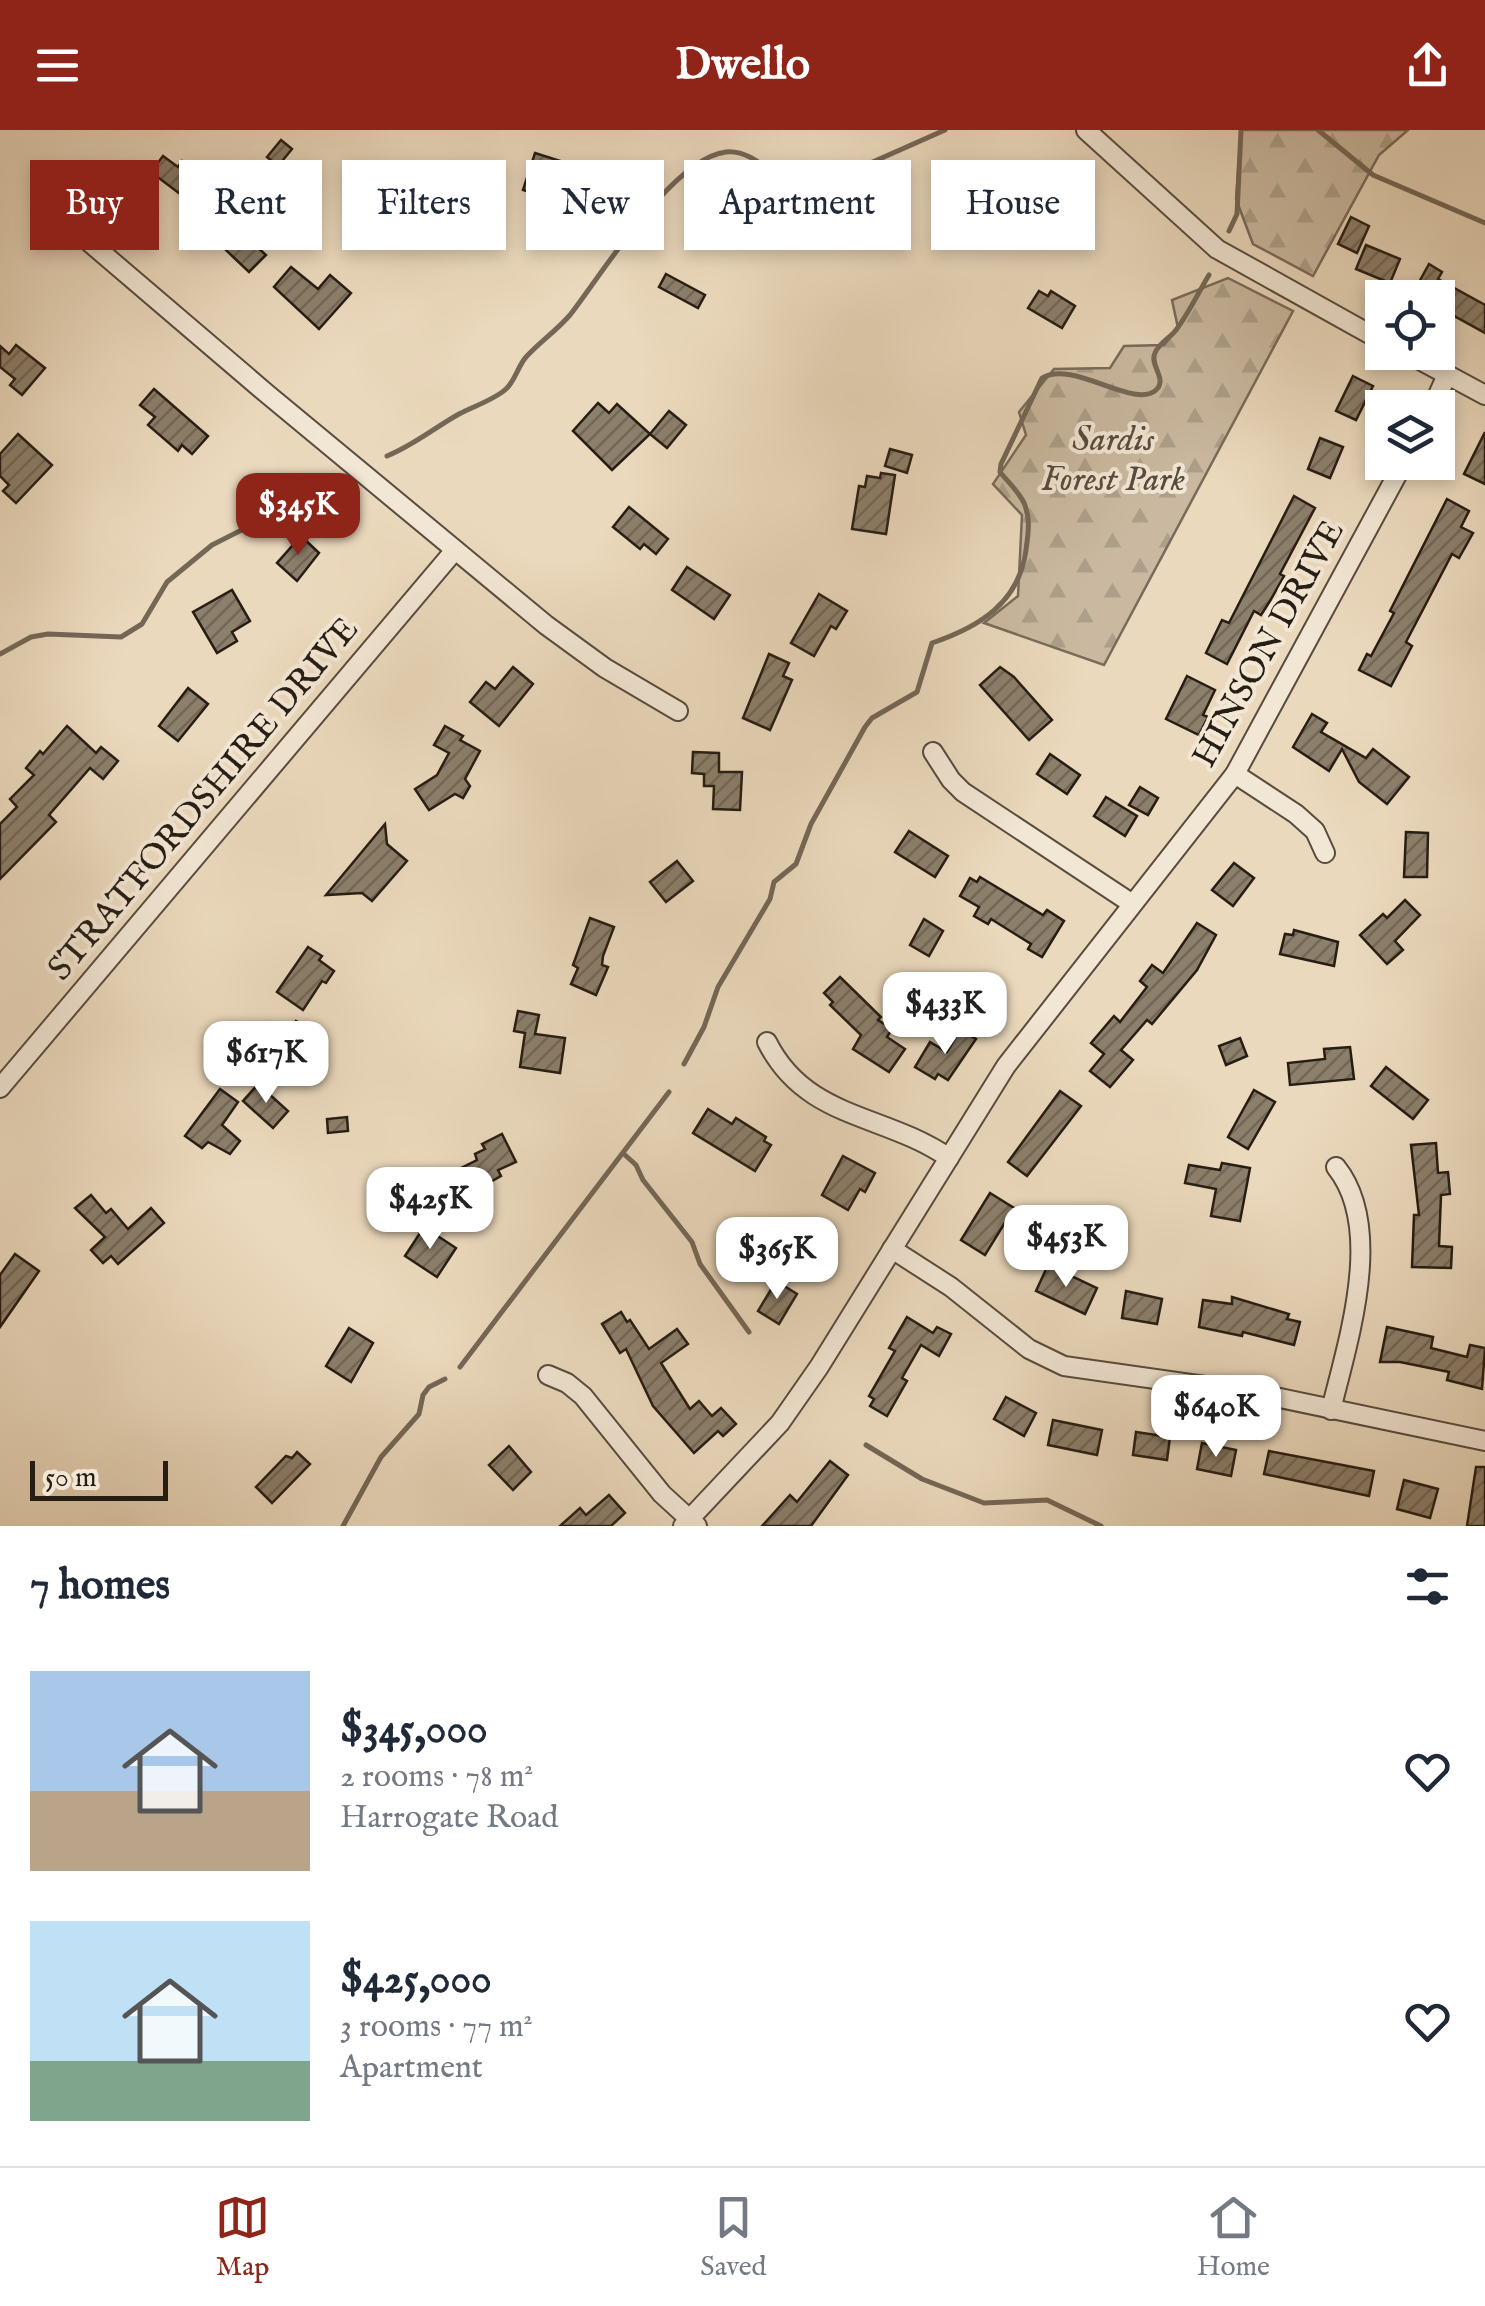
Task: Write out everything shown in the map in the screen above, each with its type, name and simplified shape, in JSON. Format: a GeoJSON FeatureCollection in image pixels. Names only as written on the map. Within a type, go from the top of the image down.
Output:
{"type":"FeatureCollection","features":[{"type":"Feature","properties":{"kind":"street"},"geometry":{"type":"LineString","coordinates":[[1086,130],[1216,249],[1365,332]]}},
{"type":"Feature","properties":{"kind":"street"},"geometry":{"type":"LineString","coordinates":[[99,250],[455,550],[605,668],[678,711]]}},
{"type":"Feature","properties":{"kind":"street"},"geometry":{"type":"LineString","coordinates":[[1438,370],[1485,395]]}},
{"type":"Feature","properties":{"kind":"street"},"geometry":{"type":"LineString","coordinates":[[1440,390],[1447,375]]}},
{"type":"Feature","properties":{"kind":"street","name":"HINSON DRIVE"},"geometry":{"type":"LineString","coordinates":[[690,1524],[780,1423],[1006,1066],[1235,774],[1394,480]]}},
{"type":"Feature","properties":{"kind":"street","name":"STRATFORDSHIRE DRIVE"},"geometry":{"type":"LineString","coordinates":[[0,1088],[455,550]]}},
{"type":"Feature","properties":{"kind":"street"},"geometry":{"type":"LineString","coordinates":[[934,752],[950,780],[963,792],[1131,903]]}},
{"type":"Feature","properties":{"kind":"street"},"geometry":{"type":"LineString","coordinates":[[1235,774],[1305,822],[1315,831],[1325,853]]}},
{"type":"Feature","properties":{"kind":"street"},"geometry":{"type":"LineString","coordinates":[[766,1042],[786,1074],[812,1096],[900,1132],[948,1158]]}},
{"type":"Feature","properties":{"kind":"street"},"geometry":{"type":"LineString","coordinates":[[1331,1410],[1359,1274],[1356,1200],[1349,1182],[1336,1167]]}},
{"type":"Feature","properties":{"kind":"street"},"geometry":{"type":"LineString","coordinates":[[892,1249],[951,1287],[1029,1350],[1064,1366],[1262,1394],[1485,1441]]}},
{"type":"Feature","properties":{"kind":"street"},"geometry":{"type":"LineString","coordinates":[[548,1375],[583,1396],[690,1524]]}},
{"type":"Feature","properties":{"kind":"green space"},"geometry":{"type":"Polygon","coordinates":[[[1241,130],[1408,130],[1379,155],[1313,276],[1253,244],[1236,199],[1241,130]]]}},
{"type":"Feature","properties":{"kind":"green space","name":"Sardis Forest Park"},"geometry":{"type":"Polygon","coordinates":[[[1228,278],[1293,311],[1104,665],[984,623],[1018,596],[1022,515],[993,484],[1026,435],[1019,412],[1054,369],[1110,368],[1124,346],[1164,345],[1178,328],[1172,300],[1228,278]]]}},
{"type":"Feature","properties":{"kind":"building"},"geometry":{"type":"Polygon","coordinates":[[[281,140],[292,149],[283,160],[267,157],[281,140]]]}},
{"type":"Feature","properties":{"kind":"building"},"geometry":{"type":"Polygon","coordinates":[[[535,153],[557,160],[533,160],[535,153]]]}},
{"type":"Feature","properties":{"kind":"building"},"geometry":{"type":"Polygon","coordinates":[[[163,156],[179,166],[179,193],[159,178],[163,156]]]}},
{"type":"Feature","properties":{"kind":"building"},"geometry":{"type":"Polygon","coordinates":[[[1351,217],[1369,226],[1357,253],[1338,244],[1351,217]]]}},
{"type":"Feature","properties":{"kind":"building"},"geometry":{"type":"Polygon","coordinates":[[[1366,245],[1400,259],[1391,280],[1356,269],[1366,245]]]}},
{"type":"Feature","properties":{"kind":"building"},"geometry":{"type":"Polygon","coordinates":[[[226,250],[260,250],[266,255],[249,272],[226,250]]]}},
{"type":"Feature","properties":{"kind":"building"},"geometry":{"type":"Polygon","coordinates":[[[1429,264],[1442,272],[1440,280],[1420,280],[1429,264]]]}},
{"type":"Feature","properties":{"kind":"building"},"geometry":{"type":"Polygon","coordinates":[[[291,267],[318,289],[330,275],[351,293],[319,329],[274,287],[291,267]]]}},
{"type":"Feature","properties":{"kind":"building"},"geometry":{"type":"Polygon","coordinates":[[[666,274],[705,295],[698,308],[659,287],[666,274]]]}},
{"type":"Feature","properties":{"kind":"building"},"geometry":{"type":"Polygon","coordinates":[[[1455,288],[1485,305],[1485,333],[1455,316],[1455,288]]]}},
{"type":"Feature","properties":{"kind":"building"},"geometry":{"type":"Polygon","coordinates":[[[1039,291],[1048,296],[1051,291],[1075,306],[1062,328],[1028,308],[1039,291]]]}},
{"type":"Feature","properties":{"kind":"building"},"geometry":{"type":"Polygon","coordinates":[[[16,345],[45,368],[22,395],[10,385],[15,379],[0,367],[0,346],[9,354],[16,345]]]}},
{"type":"Feature","properties":{"kind":"building"},"geometry":{"type":"Polygon","coordinates":[[[1353,376],[1373,386],[1365,390],[1365,402],[1356,420],[1336,411],[1353,376]]]}},
{"type":"Feature","properties":{"kind":"building"},"geometry":{"type":"Polygon","coordinates":[[[154,389],[208,436],[192,454],[182,445],[178,451],[148,425],[155,417],[140,405],[154,389]]]}},
{"type":"Feature","properties":{"kind":"building"},"geometry":{"type":"Polygon","coordinates":[[[598,403],[609,413],[617,404],[650,434],[612,470],[573,431],[598,403]]]}},
{"type":"Feature","properties":{"kind":"building"},"geometry":{"type":"Polygon","coordinates":[[[669,411],[686,425],[667,448],[650,434],[669,411]]]}},
{"type":"Feature","properties":{"kind":"building"},"geometry":{"type":"Polygon","coordinates":[[[1485,432],[1485,484],[1464,474],[1485,432]]]}},
{"type":"Feature","properties":{"kind":"building"},"geometry":{"type":"Polygon","coordinates":[[[18,434],[52,465],[16,503],[3,491],[9,485],[0,476],[0,454],[18,434]]]}},
{"type":"Feature","properties":{"kind":"building"},"geometry":{"type":"Polygon","coordinates":[[[1320,438],[1343,447],[1330,478],[1308,469],[1320,438]]]}},
{"type":"Feature","properties":{"kind":"building"},"geometry":{"type":"Polygon","coordinates":[[[890,449],[912,455],[907,473],[885,466],[890,449]]]}},
{"type":"Feature","properties":{"kind":"building"},"geometry":{"type":"Polygon","coordinates":[[[881,473],[895,475],[886,534],[852,529],[859,486],[865,487],[867,476],[880,478],[881,473]]]}},
{"type":"Feature","properties":{"kind":"building"},"geometry":{"type":"Polygon","coordinates":[[[1294,496],[1315,508],[1270,601],[1261,615],[1254,611],[1227,664],[1206,653],[1222,620],[1229,623],[1294,496]]]}},
{"type":"Feature","properties":{"kind":"building"},"geometry":{"type":"Polygon","coordinates":[[[1447,499],[1469,511],[1461,527],[1473,533],[1459,558],[1452,554],[1406,642],[1412,646],[1391,686],[1359,670],[1394,613],[1390,611],[1447,499]]]}},
{"type":"Feature","properties":{"kind":"building"},"geometry":{"type":"Polygon","coordinates":[[[629,507],[668,539],[656,554],[644,544],[640,549],[613,527],[629,507]]]}},
{"type":"Feature","properties":{"kind":"building"},"geometry":{"type":"Polygon","coordinates":[[[301,536],[319,553],[297,581],[277,563],[301,536]]]}},
{"type":"Feature","properties":{"kind":"building"},"geometry":{"type":"Polygon","coordinates":[[[687,567],[730,595],[714,619],[672,590],[687,567]]]}},
{"type":"Feature","properties":{"kind":"building"},"geometry":{"type":"Polygon","coordinates":[[[232,590],[250,621],[232,632],[237,641],[217,653],[193,612],[232,590]]]}},
{"type":"Feature","properties":{"kind":"building"},"geometry":{"type":"Polygon","coordinates":[[[819,594],[847,611],[836,629],[831,626],[814,656],[791,643],[819,594]]]}},
{"type":"Feature","properties":{"kind":"building"},"geometry":{"type":"Polygon","coordinates":[[[769,654],[789,663],[783,676],[792,680],[770,730],[743,718],[769,654]]]}},
{"type":"Feature","properties":{"kind":"building"},"geometry":{"type":"Polygon","coordinates":[[[513,667],[533,684],[499,726],[470,702],[486,682],[495,689],[513,667]]]}},
{"type":"Feature","properties":{"kind":"building"},"geometry":{"type":"Polygon","coordinates":[[[1000,667],[1052,720],[1029,740],[980,685],[1000,667]]]}},
{"type":"Feature","properties":{"kind":"building"},"geometry":{"type":"Polygon","coordinates":[[[1187,676],[1215,690],[1199,735],[1166,719],[1187,676]]]}},
{"type":"Feature","properties":{"kind":"building"},"geometry":{"type":"Polygon","coordinates":[[[188,688],[208,704],[178,741],[159,726],[188,688]]]}},
{"type":"Feature","properties":{"kind":"building"},"geometry":{"type":"Polygon","coordinates":[[[1312,714],[1327,723],[1321,732],[1366,758],[1373,749],[1409,777],[1387,804],[1359,782],[1342,749],[1329,771],[1293,747],[1312,714]]]}},
{"type":"Feature","properties":{"kind":"building"},"geometry":{"type":"Polygon","coordinates":[[[67,726],[96,753],[101,747],[118,761],[103,779],[90,768],[49,815],[56,822],[0,879],[0,824],[17,807],[10,799],[34,775],[26,768],[67,726]]]}},
{"type":"Feature","properties":{"kind":"building"},"geometry":{"type":"Polygon","coordinates":[[[445,726],[480,751],[465,779],[470,786],[463,798],[455,794],[429,810],[415,789],[437,775],[449,753],[434,745],[445,726]]]}},
{"type":"Feature","properties":{"kind":"building"},"geometry":{"type":"Polygon","coordinates":[[[693,752],[719,753],[719,772],[742,772],[740,810],[713,809],[714,786],[704,786],[704,774],[692,773],[693,752]]]}},
{"type":"Feature","properties":{"kind":"building"},"geometry":{"type":"Polygon","coordinates":[[[1050,754],[1080,775],[1067,794],[1037,774],[1050,754]]]}},
{"type":"Feature","properties":{"kind":"building"},"geometry":{"type":"Polygon","coordinates":[[[1140,787],[1158,798],[1148,815],[1129,805],[1140,787]]]}},
{"type":"Feature","properties":{"kind":"building"},"geometry":{"type":"Polygon","coordinates":[[[1106,797],[1137,816],[1125,836],[1094,816],[1106,797]]]}},
{"type":"Feature","properties":{"kind":"building"},"geometry":{"type":"Polygon","coordinates":[[[385,824],[387,844],[407,861],[372,901],[362,893],[326,895],[385,824]]]}},
{"type":"Feature","properties":{"kind":"building"},"geometry":{"type":"Polygon","coordinates":[[[909,831],[948,856],[935,877],[895,852],[909,831]]]}},
{"type":"Feature","properties":{"kind":"building"},"geometry":{"type":"Polygon","coordinates":[[[1406,832],[1428,833],[1427,877],[1404,877],[1406,832]]]}},
{"type":"Feature","properties":{"kind":"building"},"geometry":{"type":"Polygon","coordinates":[[[677,861],[693,881],[666,902],[650,882],[677,861]]]}},
{"type":"Feature","properties":{"kind":"building"},"geometry":{"type":"Polygon","coordinates":[[[1234,863],[1254,878],[1233,906],[1212,890],[1234,863]]]}},
{"type":"Feature","properties":{"kind":"building"},"geometry":{"type":"Polygon","coordinates":[[[980,877],[1043,915],[1047,910],[1064,921],[1042,957],[1028,949],[1031,944],[991,919],[988,924],[974,916],[979,907],[960,896],[970,878],[977,882],[980,877]]]}},
{"type":"Feature","properties":{"kind":"building"},"geometry":{"type":"Polygon","coordinates":[[[1405,900],[1420,915],[1395,941],[1403,950],[1387,964],[1360,935],[1383,914],[1387,918],[1405,900]]]}},
{"type":"Feature","properties":{"kind":"building"},"geometry":{"type":"Polygon","coordinates":[[[590,918],[614,927],[603,956],[602,965],[608,967],[596,995],[571,984],[578,968],[573,965],[590,918]]]}},
{"type":"Feature","properties":{"kind":"building"},"geometry":{"type":"Polygon","coordinates":[[[924,919],[943,931],[929,956],[910,945],[924,919]]]}},
{"type":"Feature","properties":{"kind":"building"},"geometry":{"type":"Polygon","coordinates":[[[1197,923],[1216,935],[1197,970],[1152,1024],[1147,1020],[1121,1050],[1133,1060],[1110,1087],[1090,1071],[1104,1054],[1091,1043],[1114,1016],[1120,1022],[1147,987],[1140,981],[1152,965],[1163,973],[1197,923]]]}},
{"type":"Feature","properties":{"kind":"building"},"geometry":{"type":"Polygon","coordinates":[[[1294,930],[1338,942],[1334,966],[1280,954],[1285,934],[1293,935],[1294,930]]]}},
{"type":"Feature","properties":{"kind":"building"},"geometry":{"type":"Polygon","coordinates":[[[308,947],[334,971],[326,983],[322,981],[303,1010],[277,992],[308,947]]]}},
{"type":"Feature","properties":{"kind":"building"},"geometry":{"type":"Polygon","coordinates":[[[840,977],[881,1017],[878,1020],[892,1029],[887,1037],[905,1049],[889,1072],[853,1049],[861,1035],[830,1005],[833,1002],[824,993],[840,977]]]}},
{"type":"Feature","properties":{"kind":"building"},"geometry":{"type":"Polygon","coordinates":[[[518,1011],[539,1015],[535,1034],[565,1038],[560,1073],[520,1067],[525,1033],[514,1031],[518,1011]]]}},
{"type":"Feature","properties":{"kind":"building"},"geometry":{"type":"Polygon","coordinates":[[[296,1021],[313,1030],[304,1046],[287,1036],[296,1021]]]}},
{"type":"Feature","properties":{"kind":"building"},"geometry":{"type":"Polygon","coordinates":[[[960,1030],[976,1039],[948,1080],[938,1074],[935,1079],[915,1067],[930,1042],[947,1052],[960,1030]]]}},
{"type":"Feature","properties":{"kind":"building"},"geometry":{"type":"Polygon","coordinates":[[[1240,1038],[1247,1056],[1226,1065],[1219,1046],[1240,1038]]]}},
{"type":"Feature","properties":{"kind":"building"},"geometry":{"type":"Polygon","coordinates":[[[1350,1047],[1354,1079],[1290,1085],[1288,1063],[1325,1059],[1324,1049],[1350,1047]]]}},
{"type":"Feature","properties":{"kind":"building"},"geometry":{"type":"Polygon","coordinates":[[[1386,1067],[1428,1100],[1413,1119],[1371,1086],[1386,1067]]]}},
{"type":"Feature","properties":{"kind":"building"},"geometry":{"type":"Polygon","coordinates":[[[258,1084],[288,1111],[273,1128],[243,1101],[258,1084]]]}},
{"type":"Feature","properties":{"kind":"building"},"geometry":{"type":"Polygon","coordinates":[[[220,1089],[238,1102],[222,1125],[240,1141],[230,1154],[208,1142],[202,1148],[185,1136],[220,1089]]]}},
{"type":"Feature","properties":{"kind":"building"},"geometry":{"type":"Polygon","coordinates":[[[1254,1090],[1275,1102],[1248,1149],[1228,1137],[1254,1090]]]}},
{"type":"Feature","properties":{"kind":"building"},"geometry":{"type":"Polygon","coordinates":[[[1060,1091],[1081,1106],[1027,1176],[1008,1162],[1060,1091]]]}},
{"type":"Feature","properties":{"kind":"building"},"geometry":{"type":"Polygon","coordinates":[[[708,1109],[732,1124],[736,1118],[766,1137],[764,1141],[771,1145],[755,1171],[693,1133],[708,1109]]]}},
{"type":"Feature","properties":{"kind":"building"},"geometry":{"type":"Polygon","coordinates":[[[347,1117],[348,1131],[328,1133],[327,1119],[347,1117]]]}},
{"type":"Feature","properties":{"kind":"building"},"geometry":{"type":"Polygon","coordinates":[[[502,1134],[516,1162],[498,1170],[501,1176],[469,1194],[457,1170],[477,1160],[475,1154],[485,1149],[482,1144],[502,1134]]]}},
{"type":"Feature","properties":{"kind":"building"},"geometry":{"type":"Polygon","coordinates":[[[1436,1143],[1438,1173],[1448,1172],[1450,1194],[1441,1195],[1439,1246],[1452,1247],[1451,1268],[1412,1267],[1414,1215],[1419,1215],[1411,1145],[1436,1143]]]}},
{"type":"Feature","properties":{"kind":"building"},"geometry":{"type":"Polygon","coordinates":[[[843,1156],[875,1173],[865,1192],[860,1189],[848,1210],[822,1195],[843,1156]]]}},
{"type":"Feature","properties":{"kind":"building"},"geometry":{"type":"Polygon","coordinates":[[[1222,1163],[1250,1168],[1240,1221],[1211,1216],[1216,1189],[1185,1183],[1189,1165],[1220,1170],[1222,1163]]]}},
{"type":"Feature","properties":{"kind":"building"},"geometry":{"type":"Polygon","coordinates":[[[990,1193],[1014,1208],[985,1255],[961,1240],[990,1193]]]}},
{"type":"Feature","properties":{"kind":"building"},"geometry":{"type":"Polygon","coordinates":[[[91,1195],[106,1213],[111,1209],[128,1229],[151,1208],[164,1223],[118,1264],[111,1256],[103,1263],[91,1250],[105,1237],[75,1208],[91,1195]]]}},
{"type":"Feature","properties":{"kind":"building"},"geometry":{"type":"Polygon","coordinates":[[[424,1227],[456,1248],[437,1277],[405,1256],[424,1227]]]}},
{"type":"Feature","properties":{"kind":"building"},"geometry":{"type":"Polygon","coordinates":[[[815,1229],[834,1242],[815,1271],[795,1258],[815,1229]]]}},
{"type":"Feature","properties":{"kind":"building"},"geometry":{"type":"Polygon","coordinates":[[[15,1254],[39,1271],[0,1327],[0,1275],[15,1254]]]}},
{"type":"Feature","properties":{"kind":"building"},"geometry":{"type":"Polygon","coordinates":[[[1048,1265],[1097,1288],[1085,1314],[1036,1291],[1048,1265]]]}},
{"type":"Feature","properties":{"kind":"building"},"geometry":{"type":"Polygon","coordinates":[[[776,1281],[797,1294],[779,1324],[758,1311],[776,1281]]]}},
{"type":"Feature","properties":{"kind":"building"},"geometry":{"type":"Polygon","coordinates":[[[1126,1291],[1162,1299],[1157,1324],[1122,1318],[1126,1291]]]}},
{"type":"Feature","properties":{"kind":"building"},"geometry":{"type":"Polygon","coordinates":[[[1232,1297],[1289,1314],[1287,1319],[1300,1322],[1294,1345],[1243,1332],[1242,1336],[1199,1327],[1203,1300],[1232,1304],[1232,1297]]]}},
{"type":"Feature","properties":{"kind":"building"},"geometry":{"type":"Polygon","coordinates":[[[621,1312],[649,1349],[677,1329],[688,1344],[661,1363],[690,1409],[699,1401],[712,1416],[721,1408],[736,1424],[723,1436],[718,1431],[694,1453],[653,1406],[626,1349],[620,1353],[602,1324],[621,1312]]]}},
{"type":"Feature","properties":{"kind":"building"},"geometry":{"type":"Polygon","coordinates":[[[907,1317],[933,1333],[937,1327],[951,1334],[939,1356],[921,1345],[887,1416],[870,1406],[874,1399],[869,1396],[895,1351],[889,1348],[907,1317]]]}},
{"type":"Feature","properties":{"kind":"building"},"geometry":{"type":"Polygon","coordinates":[[[1387,1327],[1433,1337],[1431,1348],[1467,1357],[1470,1345],[1485,1348],[1482,1389],[1447,1380],[1449,1372],[1380,1362],[1387,1327]]]}},
{"type":"Feature","properties":{"kind":"building"},"geometry":{"type":"Polygon","coordinates":[[[349,1328],[373,1343],[351,1382],[326,1366],[349,1328]]]}},
{"type":"Feature","properties":{"kind":"building"},"geometry":{"type":"Polygon","coordinates":[[[1006,1397],[1036,1413],[1024,1436],[994,1419],[1006,1397]]]}},
{"type":"Feature","properties":{"kind":"building"},"geometry":{"type":"Polygon","coordinates":[[[1053,1420],[1102,1430],[1097,1455],[1048,1445],[1053,1420]]]}},
{"type":"Feature","properties":{"kind":"building"},"geometry":{"type":"Polygon","coordinates":[[[1136,1432],[1170,1437],[1167,1460],[1133,1455],[1136,1432]]]}},
{"type":"Feature","properties":{"kind":"building"},"geometry":{"type":"Polygon","coordinates":[[[1202,1443],[1236,1450],[1231,1476],[1197,1469],[1202,1443]]]}},
{"type":"Feature","properties":{"kind":"building"},"geometry":{"type":"Polygon","coordinates":[[[509,1446],[531,1472],[513,1490],[489,1465],[509,1446]]]}},
{"type":"Feature","properties":{"kind":"building"},"geometry":{"type":"Polygon","coordinates":[[[1269,1451],[1374,1471],[1369,1496],[1264,1474],[1269,1451]]]}},
{"type":"Feature","properties":{"kind":"building"},"geometry":{"type":"Polygon","coordinates":[[[297,1452],[310,1464],[272,1503],[256,1487],[286,1456],[292,1458],[297,1452]]]}},
{"type":"Feature","properties":{"kind":"building"},"geometry":{"type":"Polygon","coordinates":[[[830,1461],[848,1475],[811,1526],[762,1526],[790,1495],[797,1502],[830,1461]]]}},
{"type":"Feature","properties":{"kind":"building"},"geometry":{"type":"Polygon","coordinates":[[[1476,1467],[1485,1467],[1485,1526],[1467,1526],[1476,1467]]]}},
{"type":"Feature","properties":{"kind":"building"},"geometry":{"type":"Polygon","coordinates":[[[1404,1480],[1438,1489],[1430,1518],[1397,1509],[1404,1480]]]}},
{"type":"Feature","properties":{"kind":"building"},"geometry":{"type":"Polygon","coordinates":[[[609,1495],[625,1513],[611,1526],[560,1526],[580,1508],[586,1515],[609,1495]]]}},
{"type":"Feature","properties":{"kind":"waterway"},"geometry":{"type":"LineString","coordinates":[[387,456],[506,389],[526,357],[570,315],[640,220],[684,174],[705,159],[726,152],[747,156],[805,192],[945,130]]}},
{"type":"Feature","properties":{"kind":"waterway"},"geometry":{"type":"LineString","coordinates":[[1229,231],[1237,214],[1241,130]]}},
{"type":"Feature","properties":{"kind":"waterway"},"geometry":{"type":"LineString","coordinates":[[1318,130],[1373,175],[1485,223]]}},
{"type":"Feature","properties":{"kind":"waterway"},"geometry":{"type":"LineString","coordinates":[[684,1064],[704,1027],[718,987],[770,899],[774,882],[796,864],[811,824],[865,727],[872,718],[917,692],[932,643],[981,621],[1015,585],[1026,550],[1028,521],[1022,499],[1000,472],[1001,464],[1042,378],[1070,375],[1134,394],[1156,390],[1160,381],[1155,353],[1181,323],[1209,275]]}},
{"type":"Feature","properties":{"kind":"waterway"},"geometry":{"type":"LineString","coordinates":[[0,654],[31,637],[48,634],[121,637],[142,624],[167,582],[212,545],[335,483]]}},
{"type":"Feature","properties":{"kind":"waterway"},"geometry":{"type":"LineString","coordinates":[[460,1367],[669,1092]]}},
{"type":"Feature","properties":{"kind":"waterway"},"geometry":{"type":"LineString","coordinates":[[624,1154],[692,1242],[700,1264],[749,1332]]}},
{"type":"Feature","properties":{"kind":"waterway"},"geometry":{"type":"LineString","coordinates":[[343,1526],[381,1457],[419,1414],[423,1395],[445,1379]]}},
{"type":"Feature","properties":{"kind":"waterway"},"geometry":{"type":"LineString","coordinates":[[866,1445],[922,1479],[984,1503],[1047,1500],[1101,1526]]}}]}
